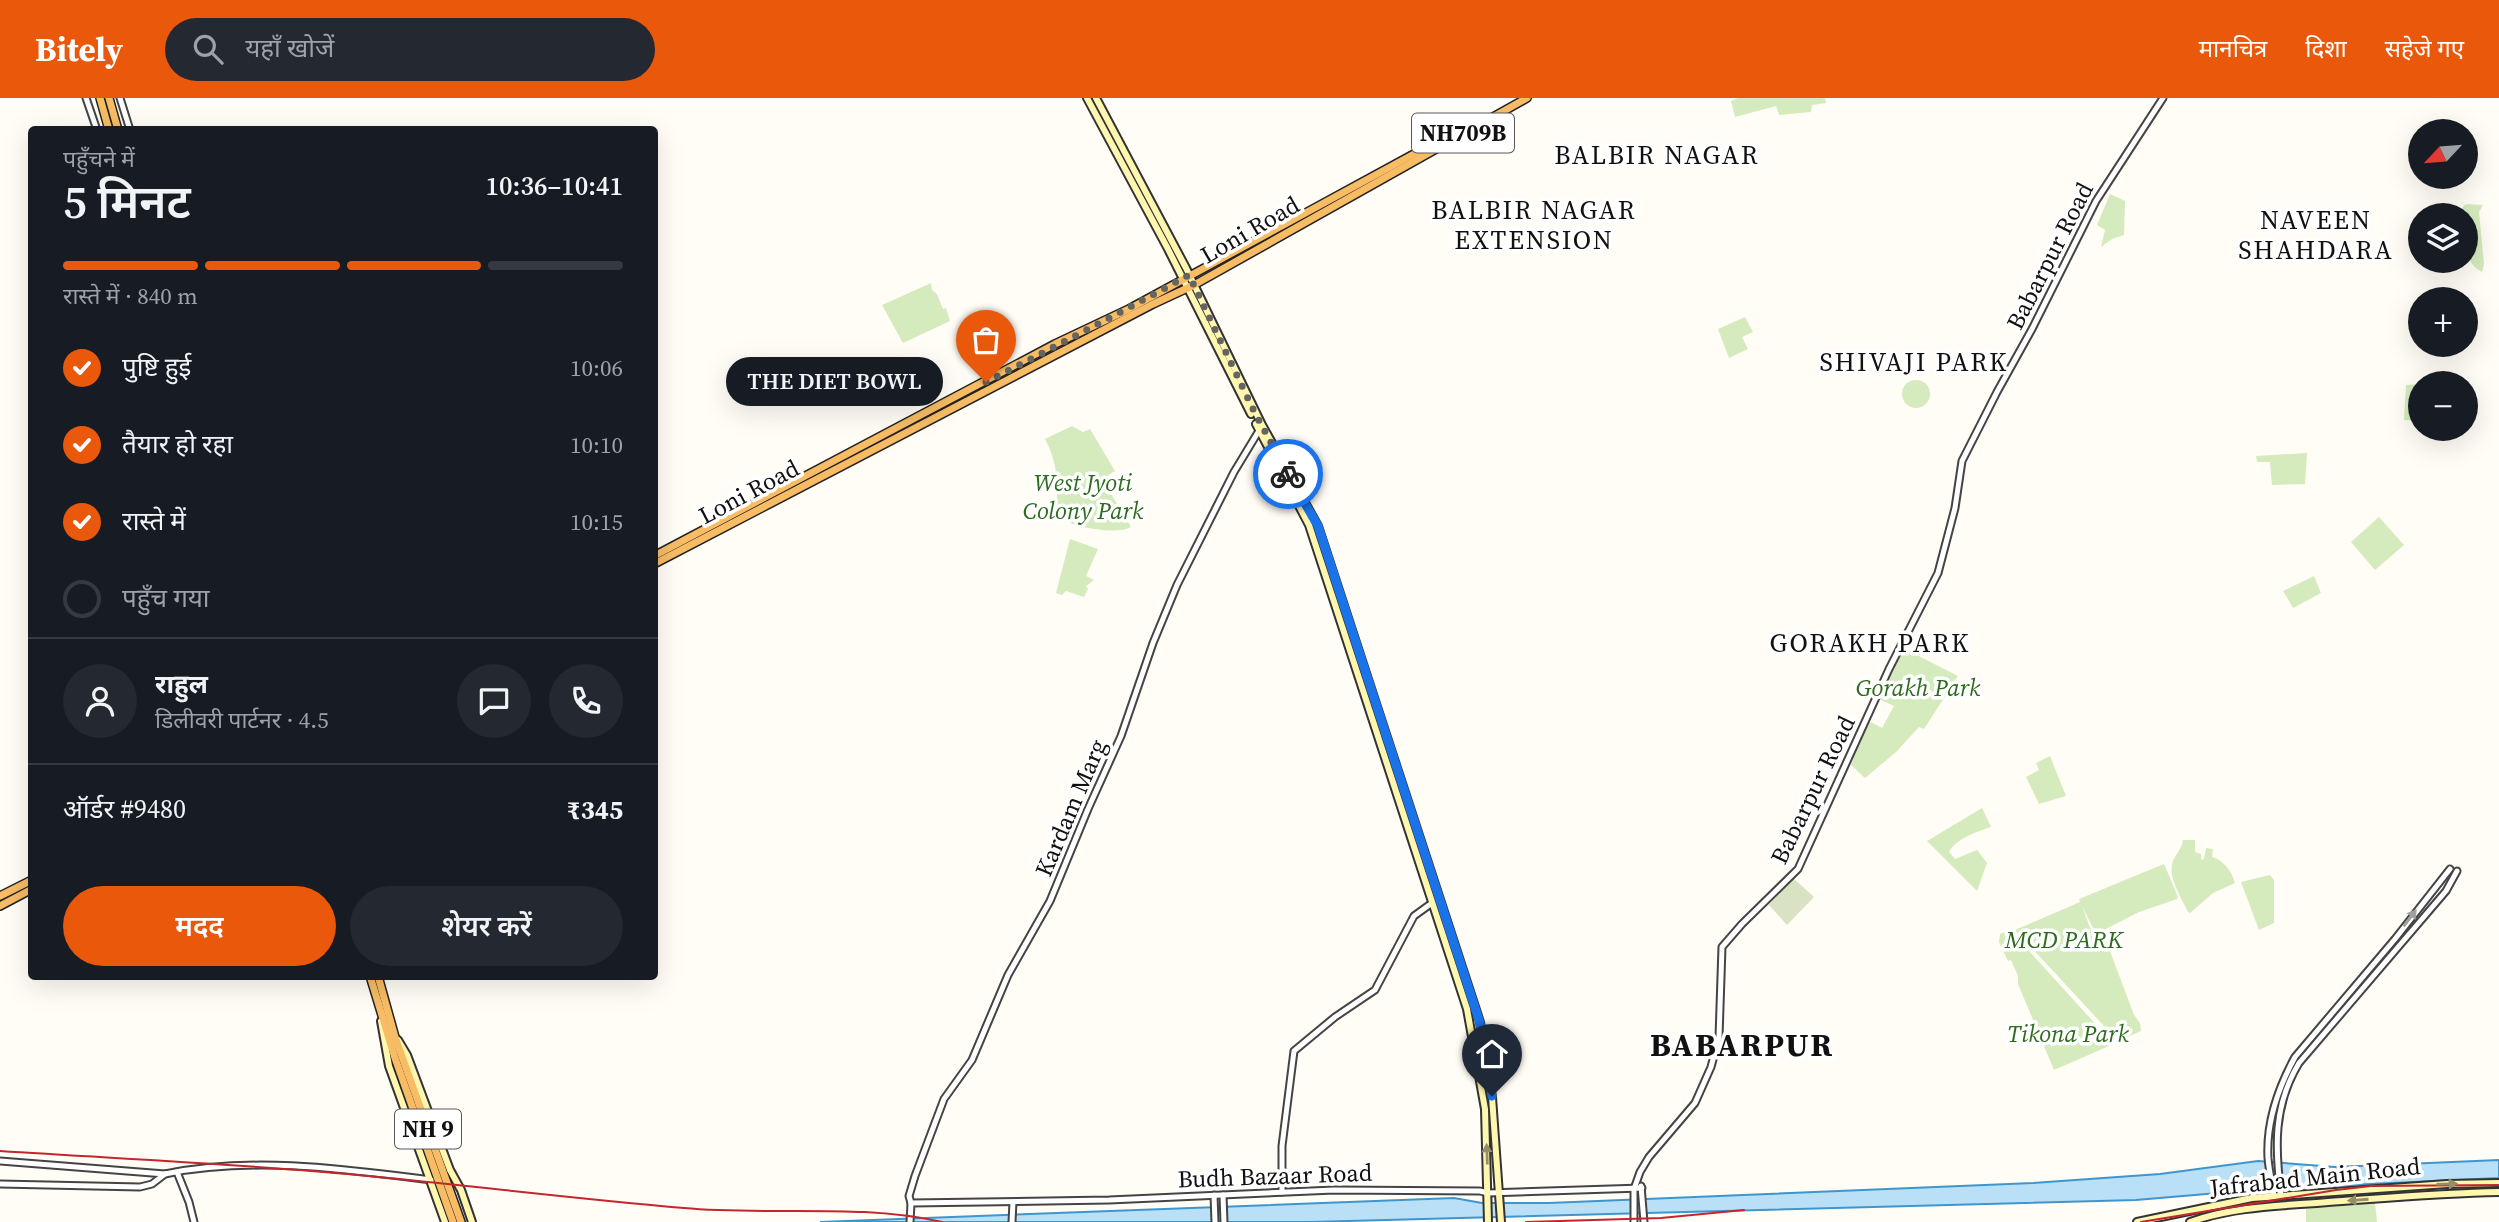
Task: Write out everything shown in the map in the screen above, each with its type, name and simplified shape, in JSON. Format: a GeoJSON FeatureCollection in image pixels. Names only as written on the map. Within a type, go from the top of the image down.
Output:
{"type":"FeatureCollection","features":[{"type":"Feature","properties":{"kind":"highway"},"geometry":{"type":"LineString","coordinates":[[100,98],[108,126]]}},
{"type":"Feature","properties":{"kind":"highway"},"geometry":{"type":"LineString","coordinates":[[108,98],[117,126]]}},
{"type":"Feature","properties":{"kind":"highway","name":"Loni Road"},"geometry":{"type":"LineString","coordinates":[[658,562],[1191,286],[1519,98]]}},
{"type":"Feature","properties":{"kind":"highway","name":"Loni Road"},"geometry":{"type":"LineString","coordinates":[[658,554],[1527,98]]}},
{"type":"Feature","properties":{"kind":"highway"},"geometry":{"type":"LineString","coordinates":[[0,896],[28,882]]}},
{"type":"Feature","properties":{"kind":"highway"},"geometry":{"type":"LineString","coordinates":[[0,906],[28,891]]}},
{"type":"Feature","properties":{"kind":"highway","name":"NH 9"},"geometry":{"type":"LineString","coordinates":[[372,980],[461,1222]]}},
{"type":"Feature","properties":{"kind":"highway","name":"NH 9"},"geometry":{"type":"LineString","coordinates":[[379,980],[399,1056],[453,1222]]}},
{"type":"Feature","properties":{"kind":"main road"},"geometry":{"type":"LineString","coordinates":[[1087,98],[1117,146]]}},
{"type":"Feature","properties":{"kind":"main road"},"geometry":{"type":"LineString","coordinates":[[1096,98],[1117,146],[1191,286],[1309,524],[1466,1009],[1485,1109],[1488,1222]]}},
{"type":"Feature","properties":{"kind":"main road"},"geometry":{"type":"LineString","coordinates":[[1261,428],[1318,526],[1480,1023],[1492,1097],[1501,1222]]}},
{"type":"Feature","properties":{"kind":"main road"},"geometry":{"type":"LineString","coordinates":[[1373,726],[1382,723]]}},
{"type":"Feature","properties":{"kind":"main road"},"geometry":{"type":"LineString","coordinates":[[376,992],[389,1066],[446,1222]]}},
{"type":"Feature","properties":{"kind":"main road"},"geometry":{"type":"LineString","coordinates":[[395,1037],[407,1055],[472,1222]]}},
{"type":"Feature","properties":{"kind":"main road","name":"Jafrabad Main Road"},"geometry":{"type":"LineString","coordinates":[[2137,1222],[2277,1193],[2499,1184]]}},
{"type":"Feature","properties":{"kind":"main road"},"geometry":{"type":"LineString","coordinates":[[2382,1188],[2382,1198]]}},
{"type":"Feature","properties":{"kind":"main road","name":"Jafrabad Main Road"},"geometry":{"type":"LineString","coordinates":[[2190,1222],[2250,1207],[2499,1192]]}},
{"type":"Feature","properties":{"kind":"main road"},"geometry":{"type":"LineString","coordinates":[[2202,1207],[2204,1217]]}},
{"type":"Feature","properties":{"kind":"street"},"geometry":{"type":"LineString","coordinates":[[86,98],[96,126]]}},
{"type":"Feature","properties":{"kind":"street"},"geometry":{"type":"LineString","coordinates":[[120,98],[129,126]]}},
{"type":"Feature","properties":{"kind":"street","name":"Babarpur Road"},"geometry":{"type":"LineString","coordinates":[[1634,1222],[1634,1189],[1649,1157],[1695,1103],[1711,1067],[1719,1037],[1722,947],[1798,869],[1889,669],[1938,573],[1955,508],[1962,461],[2096,201],[2163,98]]}},
{"type":"Feature","properties":{"kind":"street","name":"Kardam Marg"},"geometry":{"type":"LineString","coordinates":[[910,1222],[909,1196],[944,1099],[972,1060],[1009,975],[1050,901],[1087,808],[1121,736],[1153,643],[1177,585],[1234,472],[1261,428]]}},
{"type":"Feature","properties":{"kind":"street"},"geometry":{"type":"LineString","coordinates":[[2277,1193],[2268,1160],[2271,1113],[2281,1084],[2295,1057],[2322,1031],[2398,942],[2446,891],[2457,875],[2453,870],[2398,942]]}},
{"type":"Feature","properties":{"kind":"street"},"geometry":{"type":"LineString","coordinates":[[1282,1192],[1281,1156],[1294,1051],[1335,1017],[1375,990],[1414,916],[1432,903]]}},
{"type":"Feature","properties":{"kind":"street"},"geometry":{"type":"LineString","coordinates":[[2277,1193],[2275,1142],[2282,1104],[2292,1074],[2322,1031]]}},
{"type":"Feature","properties":{"kind":"street"},"geometry":{"type":"LineString","coordinates":[[0,1161],[165,1174],[243,1165],[359,1171],[431,1180]]}},
{"type":"Feature","properties":{"kind":"street"},"geometry":{"type":"LineString","coordinates":[[177,1172],[189,1200],[194,1222]]}},
{"type":"Feature","properties":{"kind":"street"},"geometry":{"type":"LineString","coordinates":[[0,1184],[139,1187],[152,1184],[165,1174]]}},
{"type":"Feature","properties":{"kind":"street"},"geometry":{"type":"LineString","coordinates":[[1638,1180],[1642,1188],[1644,1222]]}},
{"type":"Feature","properties":{"kind":"street","name":"Budh Bazaar Road"},"geometry":{"type":"LineString","coordinates":[[911,1202],[1013,1202],[1334,1190],[1488,1193],[1642,1188]]}},
{"type":"Feature","properties":{"kind":"street"},"geometry":{"type":"LineString","coordinates":[[1214,1195],[1215,1222]]}},
{"type":"Feature","properties":{"kind":"street"},"geometry":{"type":"LineString","coordinates":[[1223,1195],[1224,1222]]}},
{"type":"Feature","properties":{"kind":"street"},"geometry":{"type":"LineString","coordinates":[[1012,1222],[1013,1202]]}},
{"type":"Feature","properties":{"kind":"green space"},"geometry":{"type":"Polygon","coordinates":[[[1738,98],[1825,98],[1826,103],[1812,105],[1811,112],[1779,115],[1776,106],[1735,117],[1731,101],[1738,98]]]}},
{"type":"Feature","properties":{"kind":"green space"},"geometry":{"type":"Polygon","coordinates":[[[2110,194],[2125,201],[2124,235],[2101,247],[2105,230],[2097,225],[2110,194]]]}},
{"type":"Feature","properties":{"kind":"green space"},"geometry":{"type":"Polygon","coordinates":[[[2478,205],[2483,205],[2479,212],[2484,264],[2482,272],[2478,269],[2478,205]]]}},
{"type":"Feature","properties":{"kind":"green space"},"geometry":{"type":"Polygon","coordinates":[[[931,283],[943,309],[946,308],[950,321],[903,343],[882,305],[931,283]]]}},
{"type":"Feature","properties":{"kind":"green space"},"geometry":{"type":"Polygon","coordinates":[[[1745,317],[1753,332],[1742,337],[1748,349],[1729,358],[1718,329],[1745,317]]]}},
{"type":"Feature","properties":{"kind":"green space","name":"SHIVAJI PARK"},"geometry":{"type":"Polygon","coordinates":[[[1916,380],[1926,384],[1930,394],[1926,404],[1916,408],[1906,404],[1902,394],[1906,384],[1916,380]]]}},
{"type":"Feature","properties":{"kind":"green space"},"geometry":{"type":"Polygon","coordinates":[[[2408,385],[2408,420],[2404,420],[2408,385]]]}},
{"type":"Feature","properties":{"kind":"green space","name":"West Jyoti Colony Park"},"geometry":{"type":"Polygon","coordinates":[[[1072,426],[1083,432],[1090,429],[1115,471],[1102,479],[1131,527],[1124,530],[1093,529],[1056,517],[1056,477],[1053,458],[1045,439],[1072,426]]]}},
{"type":"Feature","properties":{"kind":"green space"},"geometry":{"type":"Polygon","coordinates":[[[2307,453],[2305,484],[2272,485],[2270,462],[2257,462],[2256,456],[2307,453]]]}},
{"type":"Feature","properties":{"kind":"green space"},"geometry":{"type":"Polygon","coordinates":[[[2379,517],[2404,545],[2375,570],[2351,542],[2379,517]]]}},
{"type":"Feature","properties":{"kind":"green space"},"geometry":{"type":"Polygon","coordinates":[[[1070,539],[1098,549],[1086,576],[1094,580],[1086,586],[1088,589],[1084,597],[1066,591],[1062,595],[1056,593],[1070,539]]]}},
{"type":"Feature","properties":{"kind":"green space"},"geometry":{"type":"Polygon","coordinates":[[[2314,576],[2321,593],[2293,608],[2283,591],[2314,576]]]}},
{"type":"Feature","properties":{"kind":"green space","name":"Gorakh Park"},"geometry":{"type":"Polygon","coordinates":[[[1903,648],[1958,676],[1924,729],[1919,727],[1896,752],[1865,778],[1851,765],[1867,725],[1871,722],[1882,728],[1894,706],[1881,700],[1881,697],[1903,648]]]}},
{"type":"Feature","properties":{"kind":"green space"},"geometry":{"type":"Polygon","coordinates":[[[2050,756],[2066,796],[2039,804],[2026,777],[2039,770],[2036,763],[2050,756]]]}},
{"type":"Feature","properties":{"kind":"green space"},"geometry":{"type":"Polygon","coordinates":[[[1982,808],[1991,827],[1962,839],[1949,852],[1955,859],[1977,850],[1987,863],[1977,891],[1927,841],[1982,808]]]}},
{"type":"Feature","properties":{"kind":"green space"},"geometry":{"type":"Polygon","coordinates":[[[2183,840],[2195,840],[2195,852],[2201,854],[2201,860],[2204,859],[2206,848],[2213,849],[2212,857],[2227,867],[2235,883],[2213,893],[2190,913],[2172,876],[2173,862],[2183,840]]]}},
{"type":"Feature","properties":{"kind":"green space","name":"MCD PARK"},"geometry":{"type":"Polygon","coordinates":[[[2164,864],[2177,899],[2139,912],[2096,934],[2082,906],[2092,933],[2105,938],[2134,1015],[2140,1023],[2141,1031],[2118,1041],[2015,930],[2080,902],[2079,899],[2164,864]]]}},
{"type":"Feature","properties":{"kind":"green space"},"geometry":{"type":"Polygon","coordinates":[[[2270,875],[2274,880],[2274,923],[2259,930],[2241,882],[2270,875]]]}},
{"type":"Feature","properties":{"kind":"green space"},"geometry":{"type":"Polygon","coordinates":[[[1793,878],[1814,897],[1787,925],[1769,905],[1793,878]]]}},
{"type":"Feature","properties":{"kind":"green space","name":"Tikona Park"},"geometry":{"type":"Polygon","coordinates":[[[2010,930],[2109,1039],[2109,1046],[2054,1070],[2018,984],[2018,976],[1999,942],[2000,934],[2010,930]]]}},
{"type":"Feature","properties":{"kind":"green space"},"geometry":{"type":"Polygon","coordinates":[[[2375,1202],[2377,1222],[2306,1222],[2306,1209],[2375,1202]]]}},
{"type":"Feature","properties":{"kind":"water"},"geometry":{"type":"Polygon","coordinates":[[[2499,1160],[2499,1178],[2265,1189],[2136,1200],[1311,1222],[820,1222],[1454,1198],[1482,1203],[1549,1203],[2033,1183],[2160,1174],[2258,1161],[2335,1167],[2499,1160]]]}},
{"type":"Feature","properties":{"kind":"railway"},"geometry":{"type":"LineString","coordinates":[[0,1151],[323,1172],[684,1208],[846,1211],[910,1216],[942,1222]]}},
{"type":"Feature","properties":{"kind":"railway"},"geometry":{"type":"LineString","coordinates":[[2141,1222],[2371,1186],[2499,1185]]}},
{"type":"Feature","properties":{"kind":"railway"},"geometry":{"type":"LineString","coordinates":[[1526,1222],[1661,1218],[1744,1210]]}},
{"type":"Feature","properties":{"kind":"way so far"},"geometry":{"type":"LineString","coordinates":[[986,382],[1055,344],[1129,309],[1189,275],[1254,411],[1288,474]]}},
{"type":"Feature","properties":{"kind":"place","name":"THE DIET BOWL"},"geometry":{"type":"Point","coordinates":[986,382]}},
{"type":"Feature","properties":{"kind":"district","name":"BALBIR NAGAR"},"geometry":{"type":"Point","coordinates":[1657,155]}},
{"type":"Feature","properties":{"kind":"district","name":"BALBIR NAGAR EXTENSION"},"geometry":{"type":"Point","coordinates":[1534,225]}},
{"type":"Feature","properties":{"kind":"district","name":"NAVEEN SHAHDARA"},"geometry":{"type":"Point","coordinates":[2316,235]}},
{"type":"Feature","properties":{"kind":"district","name":"SHIVAJI PARK"},"geometry":{"type":"Point","coordinates":[1914,362]}},
{"type":"Feature","properties":{"kind":"district","name":"GORAKH PARK"},"geometry":{"type":"Point","coordinates":[1870,643]}},
{"type":"Feature","properties":{"kind":"district","name":"BABARPUR"},"geometry":{"type":"Point","coordinates":[1742,1045]}},
{"type":"Feature","properties":{"kind":"route"},"geometry":{"type":"LineString","coordinates":[[1288,474],[1318,526],[1480,1023],[1492,1096]]}}]}
